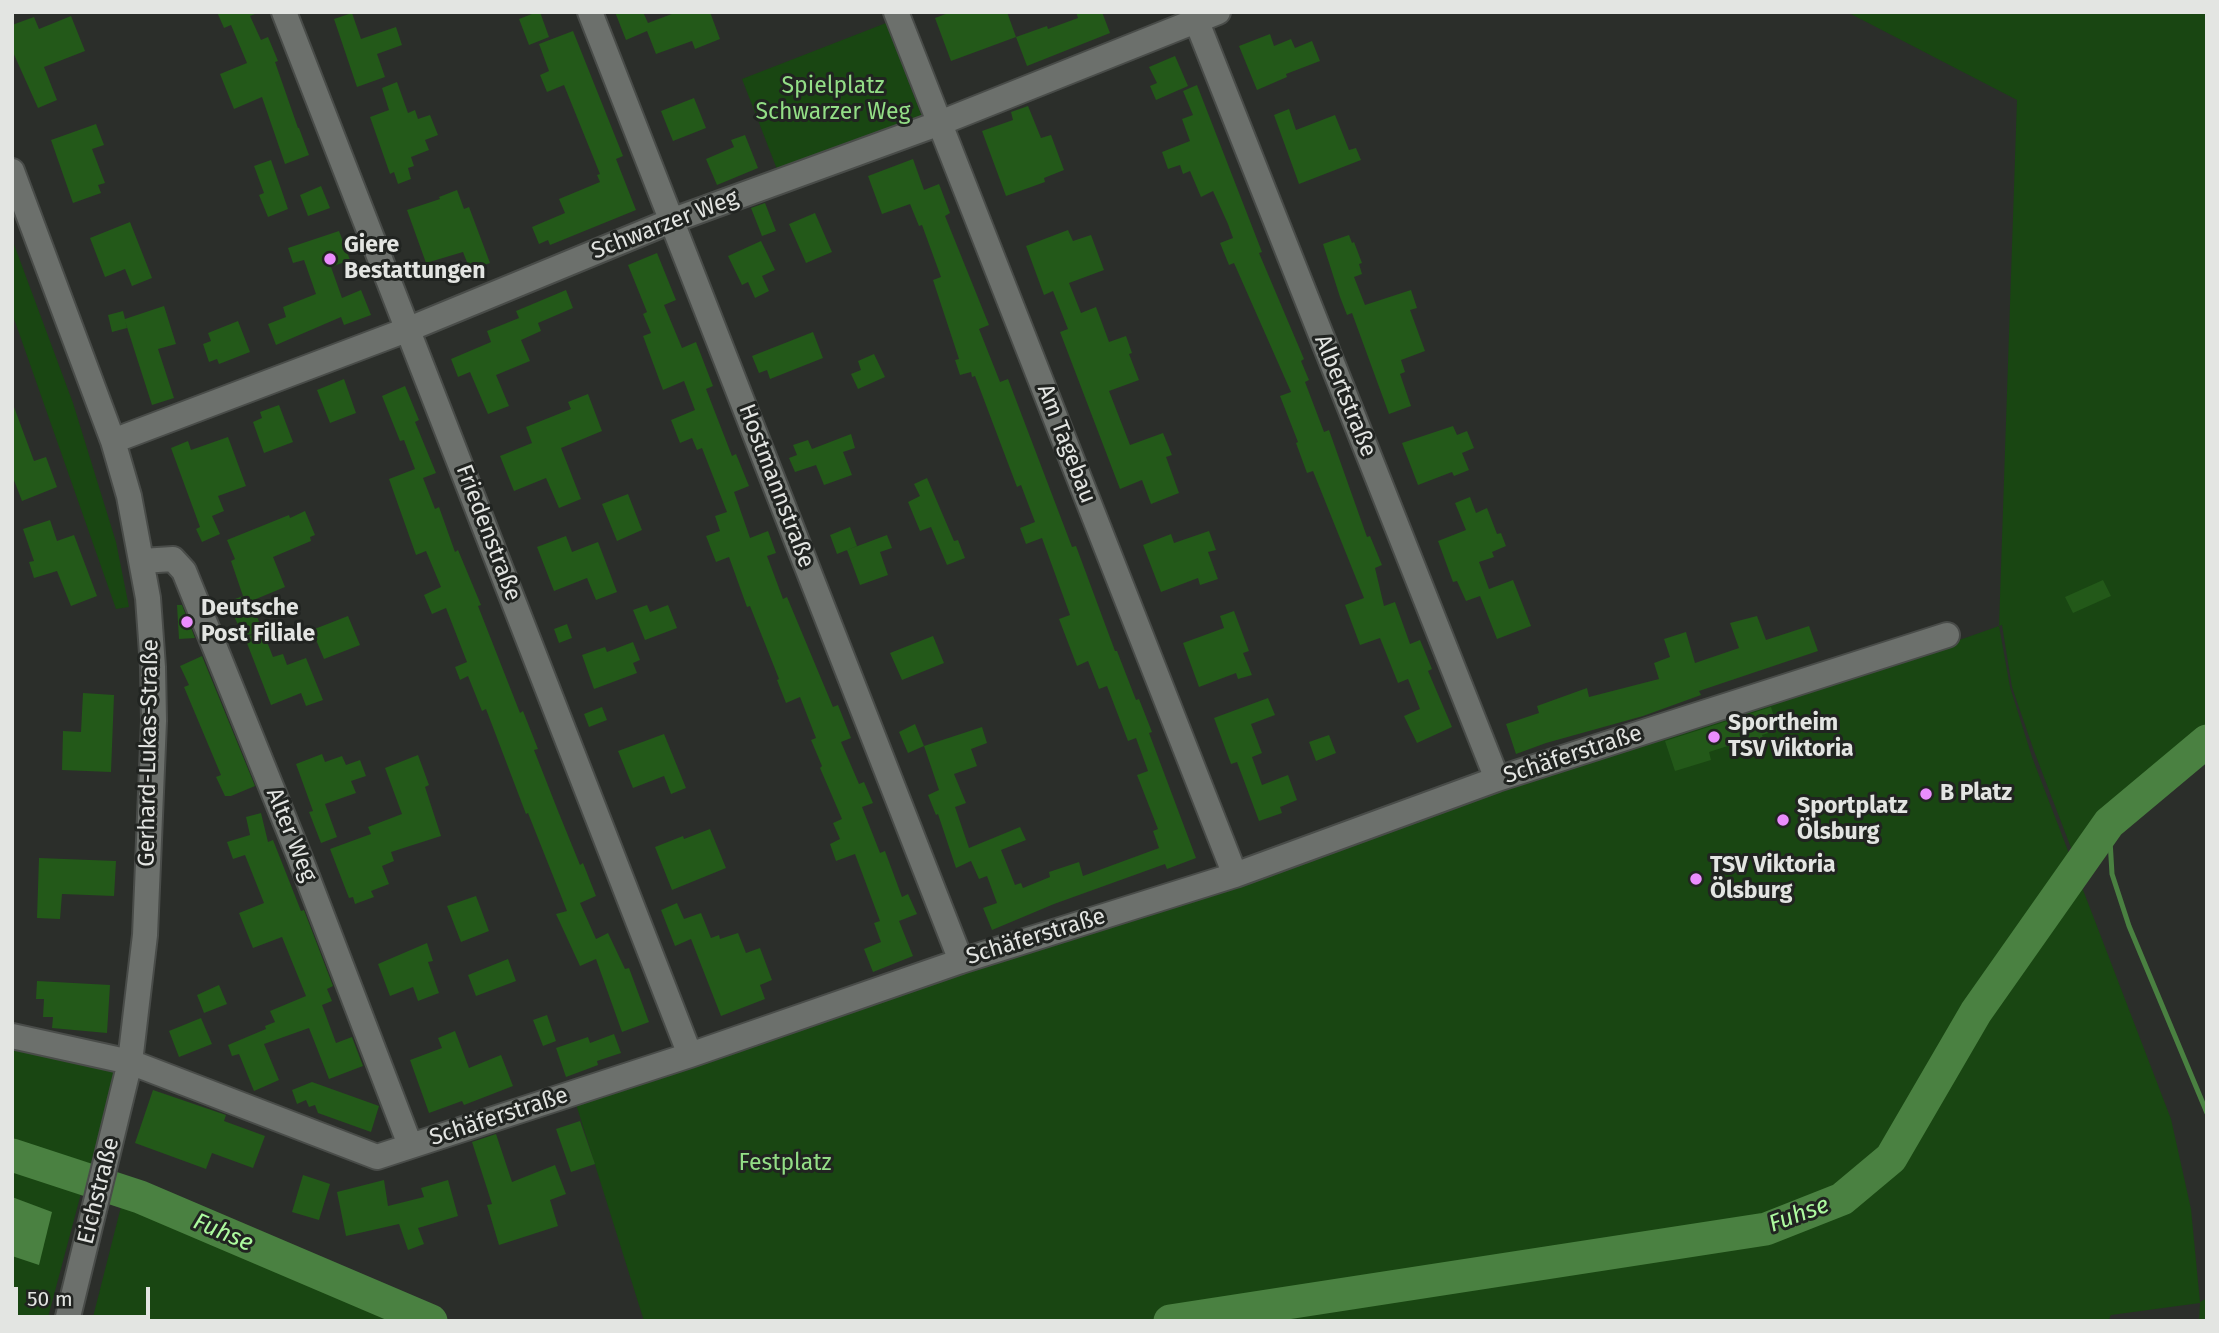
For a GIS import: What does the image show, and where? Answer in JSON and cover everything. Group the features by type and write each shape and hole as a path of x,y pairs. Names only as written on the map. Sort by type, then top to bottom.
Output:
{"street":[{"name":"Friedenstraße","path":"284,12 690,1055"},
{"name":"Hostmannstraße","path":"590,12 961,961"},
{"name":"Am Tagebau","path":"896,12 1235,875"},
{"name":"Schwarzer Weg","path":"113,441 409,329 671,220 940,123 1202,15"},
{"name":"Albertstraße","path":"1202,15 1497,779"},
{"name":"Gerhard-Lukas-Straße","path":"14,182 113,441 129,496 142,561 150,626 154,721 145,935 130,1062"},
{"name":"Alter Weg","path":"142,561 173,559 184,571 300,858 410,1145"},
{"name":"Schäferstraße","path":"12,1036 130,1062 377,1157 690,1055 961,961 1235,875 1497,779 1947,635"},
{"name":"Eichstraße","path":"67,1321 130,1062"}],"green space":[{"path":"1847,12 2207,12 2207,724 2104,814 2073,853 2012,687 2002,625 1999,626 2017,100"},
{"name":"Spielplatz Schwarzer Weg","path":"886,23 924,122 780,177 742,79"},
{"path":"12,239 73,403 116,542 129,607 116,609 12,313"},
{"name":"Festplatz","path":"1999,626 2010,687 2032,757 2171,1119 2191,1209 2200,1302 2207,1298 2207,1321 2199,1321 2200,1303 2111,1315 2108,1321 644,1321 575,1101 1499,784"},
{"path":"12,1046 117,1073 87,1177 12,1151"},
{"path":"12,1163 83,1186 47,1321 12,1321"},
{"path":"126,1187 218,1225 451,1321 92,1321"}],"shaded area":[{"path":"12,1197 52,1212 39,1265 12,1256"}],"building":[{"path":"217,12 260,12 250,16 261,40 268,37 309,155 285,164 262,97 234,109 220,74 247,63 231,25 224,28"},
{"path":"540,12 549,37 529,45 519,19"},
{"path":"615,12 643,12 648,23 677,12 710,12 720,39 695,49 692,41 656,54 647,31 626,40"},
{"path":"951,12 1007,12 1016,37 951,61 935,18"},
{"path":"1076,12 1102,12 1110,33 1027,66 1016,37 1078,18"},
{"path":"352,13 361,39 396,27 402,45 377,54 385,77 357,87 334,19"},
{"path":"71,16 85,51 44,67 57,100 38,108 12,50 12,25 34,17 39,29"},
{"path":"573,31 623,156 616,159 636,210 550,245 548,240 539,244 532,227 565,213 559,199 600,182 597,175 600,174 564,85 547,92 540,75 549,71 539,44"},
{"path":"1270,34 1274,46 1291,39 1295,48 1312,41 1320,61 1286,74 1287,77 1257,90 1239,46"},
{"path":"1175,56 1188,86 1156,100 1150,86 1157,83 1149,67"},
{"path":"397,82 408,113 415,110 418,119 430,115 438,135 425,140 429,150 411,157 414,166 408,168 411,179 398,184 394,172 390,174 370,117 389,110 382,88"},
{"path":"1197,85 1262,252 1259,253 1304,359 1301,361 1309,380 1305,382 1324,432 1329,430 1367,537 1370,536 1382,565 1375,568 1384,606 1395,602 1410,644 1420,640 1432,669 1428,671 1452,727 1417,743 1404,716 1420,709 1408,679 1398,683 1380,638 1360,645 1345,605 1364,598 1313,471 1307,473 1296,443 1298,442 1280,396 1291,392 1234,263 1229,265 1220,243 1233,238 1228,224 1213,191 1201,197 1190,171 1183,174 1180,165 1168,169 1162,152 1190,141 1182,119 1193,115 1183,91"},
{"path":"694,98 706,128 673,141 661,111"},
{"path":"1028,106 1041,138 1051,135 1064,170 1044,178 1045,182 1006,196 982,131 1013,120 1011,112"},
{"path":"1289,109 1296,130 1335,115 1349,150 1356,148 1361,160 1299,184 1274,115"},
{"path":"96,124 104,145 92,149 105,183 98,185 101,193 73,203 51,140"},
{"path":"745,135 758,168 717,185 706,159 734,147 731,140"},
{"path":"913,159 924,190 939,184 950,213 945,216 989,325 979,329 1000,382 1008,379 1072,547 1076,546 1115,651 1152,732 1149,733 1196,858 1167,869 1165,864 1054,904 992,930 983,908 997,903 987,876 979,879 971,861 956,868 938,814 936,815 928,795 939,790 924,746 982,727 987,743 971,749 977,766 954,774 966,803 955,807 969,848 1020,827 1026,840 1001,850 1015,885 1021,883 1023,888 1050,877 1049,872 1079,862 1083,876 1159,848 1153,831 1158,829 1137,775 1148,771 1136,738 1128,741 1107,686 1099,689 1088,661 1077,666 1059,619 1070,615 1042,538 1026,544 1020,528 1035,522 1021,485 1017,487 975,376 972,377 971,372 960,375 955,360 959,359 933,280 941,277 922,225 919,226 910,204 882,214 868,176"},
{"path":"271,160 288,209 268,217 259,195 264,193 254,166"},
{"path":"321,186 330,208 308,216 300,195"},
{"path":"457,190 464,209 469,207 490,263 470,270 463,252 426,263 407,210"},
{"path":"765,203 776,231 762,236 751,208"},
{"path":"815,213 832,252 806,263 789,224"},
{"path":"130,222 152,278 132,286 125,269 105,277 90,238"},
{"path":"1068,230 1073,241 1091,235 1104,270 1069,283 1081,313 1096,307 1109,342 1126,336 1132,353 1129,354 1139,380 1109,391 1130,445 1163,433 1172,455 1166,457 1179,493 1151,504 1142,480 1120,489 1060,332 1068,329 1053,291 1044,295 1026,246"},
{"path":"339,231 350,260 331,267 342,298 361,290 371,315 344,325 341,317 276,345 268,324 286,317 283,307 316,294 304,260 293,263 288,248"},
{"path":"1349,235 1362,263 1359,264 1362,274 1354,277 1365,305 1411,290 1417,308 1410,310 1425,351 1401,360 1405,372 1400,374 1411,406 1389,414 1352,313 1347,315 1340,297 1323,244"},
{"path":"761,241 775,270 762,276 769,291 755,298 748,282 742,285 728,256"},
{"path":"657,253 676,300 664,305 682,348 696,342 713,386 706,389 732,456 736,454 749,486 734,492 750,538 768,531 776,553 767,556 783,599 787,597 833,707 838,705 851,738 841,742 859,784 864,782 873,803 862,807 880,853 885,851 902,897 908,894 917,914 899,921 913,956 873,972 864,949 881,942 874,923 880,921 855,854 836,861 830,844 840,839 833,823 842,819 811,740 816,738 800,697 786,703 777,680 779,679 750,606 747,607 729,557 716,562 706,536 720,531 715,516 727,512 702,448 697,450 692,438 680,443 671,420 695,410 684,381 663,390 643,336 651,333 643,314 647,312 628,265"},
{"path":"566,290 573,308 538,323 541,331 521,340 530,361 496,375 509,406 488,414 470,372 458,377 451,359 491,342 487,331 519,318 516,311"},
{"path":"164,306 176,344 158,349 174,398 152,405 125,321 127,328 112,332 108,315 123,311 125,319"},
{"path":"238,321 250,352 219,364 217,359 209,362 203,344 211,341 208,333"},
{"path":"813,332 823,358 770,379 767,370 759,373 752,356"},
{"path":"874,354 885,377 858,389 851,374 861,370 858,361"},
{"path":"344,379 356,413 330,423 317,390"},
{"path":"405,386 419,420 415,422 436,473 423,478 435,509 439,507 455,552 458,550 481,605 478,606 520,713 523,711 538,749 534,750 558,811 596,896 580,903 596,939 608,933 625,969 629,968 649,1022 622,1032 596,959 580,966 556,914 567,911 486,709 482,711 468,676 460,680 455,667 467,662 446,608 432,614 424,595 441,587 426,551 416,555 389,479 415,469 404,440 400,441 382,396"},
{"path":"588,394 602,431 561,448 581,499 559,508 546,478 514,491 500,456 532,443 526,427 571,409 568,402"},
{"path":"279,405 293,442 264,453 253,422 262,418 260,412"},
{"path":"14,407 34,461 46,457 57,487 22,501 12,475"},
{"path":"1453,426 1457,435 1467,431 1474,448 1462,453 1469,470 1454,476 1452,472 1418,485 1402,443"},
{"path":"851,434 855,448 843,452 852,475 824,485 816,465 795,472 789,458 797,455 793,445 808,440 812,449"},
{"path":"228,437 246,486 218,496 224,511 212,516 220,534 202,542 196,529 200,527 171,448 188,441 191,450"},
{"path":"927,478 954,541 958,540 965,558 947,565 931,527 920,531 908,502 920,496 914,484"},
{"path":"628,494 642,530 617,541 602,504"},
{"path":"1470,497 1476,513 1487,508 1497,534 1501,533 1506,546 1492,552 1494,557 1479,562 1489,589 1513,580 1531,626 1497,639 1480,596 1466,601 1457,581 1453,582 1438,541 1466,530 1455,503"},
{"path":"305,511 315,535 310,537 311,541 273,557 285,587 256,599 259,607 254,609 273,657 283,654 287,665 306,658 323,700 306,706 301,693 271,705 245,638 254,634 243,635 227,602 243,596 231,561 235,559 227,540"},
{"path":"50,520 57,541 74,535 97,596 71,606 57,571 34,578 29,562 34,561 23,529"},
{"path":"850,527 857,546 837,554 830,535"},
{"path":"1209,531 1216,550 1208,552 1218,579 1200,585 1198,578 1161,592 1143,545 1171,534 1174,543"},
{"path":"887,535 892,548 880,552 888,575 860,585 847,550"},
{"path":"566,536 572,552 598,542 617,592 596,600 587,578 554,591 537,547"},
{"path":"2103,580 2111,596 2073,613 2065,597"},
{"path":"177,605 182,605 195,638 179,639"},
{"path":"647,605 650,612 668,605 677,628 645,640 633,610"},
{"path":"1234,611 1249,651 1243,653 1252,675 1238,679 1236,673 1199,687 1183,643 1224,628 1220,616"},
{"path":"348,616 360,645 324,659 312,630"},
{"path":"1757,616 1766,640 1809,626 1818,651 1699,691 1701,695 1643,716 1516,754 1506,724 1539,713 1537,706 1587,688 1589,697 1659,679 1654,663 1670,657 1664,639 1686,632 1695,663 1739,648 1730,623"},
{"path":"567,624 572,638 559,643 554,629"},
{"path":"933,636 944,663 902,680 890,653"},
{"path":"633,642 640,660 633,663 637,673 594,689 582,655 605,647 607,652"},
{"path":"202,656 255,786 231,796 225,796 216,777 221,775 184,687 189,685 180,666"},
{"path":"83,693 114,695 111,772 62,770 63,731 81,732"},
{"path":"1268,698 1275,715 1251,724 1262,753 1252,757 1262,785 1288,775 1297,800 1280,807 1282,813 1259,821 1237,762 1231,764 1214,718"},
{"path":"602,707 607,720 589,727 584,714"},
{"name":"Sportheim TSV Viktoria","path":"1771,707 1778,730 1762,735 1765,743 1739,751 1737,743 1709,752 1711,760 1675,771 1665,741"},
{"path":"915,724 924,746 908,753 899,732"},
{"path":"664,734 686,788 671,794 664,776 633,788 618,751"},
{"path":"1329,735 1336,753 1316,761 1309,742"},
{"path":"322,754 325,762 342,756 346,765 360,760 366,776 351,781 356,793 325,804 337,837 321,843 296,764"},
{"path":"418,755 429,785 425,787 441,836 391,852 394,861 382,866 389,884 371,891 374,897 355,904 353,897 349,898 330,849 371,834 368,827 402,814 385,768"},
{"path":"261,813 268,842 273,840 333,986 327,989 332,1001 322,1005 336,1043 352,1037 363,1066 329,1079 309,1028 264,1044 279,1080 254,1091 239,1054 232,1056 228,1045 266,1029 265,1026 275,1022 270,1011 306,996 282,937 253,948 239,913 264,903 245,855 233,859 227,842 250,835 246,817"},
{"path":"710,829 726,868 672,890 655,847"},
{"path":"39,858 116,861 114,896 62,894 60,919 37,918"},
{"path":"476,896 489,931 461,942 447,906"},
{"path":"677,903 684,919 701,913 711,938 719,935 720,939 738,933 746,953 760,948 772,980 760,985 765,999 721,1016 691,939 675,946 661,910"},
{"path":"427,943 433,961 428,962 439,993 418,1001 413,987 390,996 378,964"},
{"path":"508,959 516,981 476,996 468,975"},
{"path":"37,981 110,985 107,1033 52,1028 53,1017 43,1017 44,999 36,999"},
{"path":"219,985 227,1004 204,1013 197,995"},
{"path":"547,1015 556,1041 543,1046 533,1020"},
{"path":"201,1018 212,1044 179,1057 169,1031"},
{"path":"455,1031 469,1068 501,1055 513,1086 464,1105 462,1101 429,1113 410,1060 442,1048 438,1038"},
{"path":"614,1034 621,1053 597,1061 598,1065 566,1077 556,1048 588,1037 590,1043"},
{"path":"312,1082 379,1106 371,1132 318,1113 315,1105 309,1107 306,1100 297,1104 292,1090"},
{"path":"153,1090 226,1115 224,1121 265,1136 253,1168 212,1153 206,1169 135,1143"},
{"path":"580,1121 595,1164 571,1172 556,1129"},
{"path":"496,1134 512,1182 555,1165 566,1194 550,1200 558,1226 499,1245 487,1205 492,1204 472,1142"},
{"path":"303,1175 330,1184 319,1220 292,1212"},
{"path":"384,1180 388,1206 424,1197 421,1188 448,1180 458,1216 418,1228 424,1244 408,1250 399,1224 346,1236 337,1192"}],"waterway":[{"name":"Fuhse","path":"1170,1321 1766,1229 1842,1199 1891,1158 1976,1012 2109,823 2207,741"},
{"path":"2109,823 2112,874 2129,926 2207,1113"},
{"name":"Fuhse","path":"12,1155 140,1197 431,1321"}],"place":[{"name":"Giere Bestattungen","path":"330,259"},
{"name":"Deutsche Post Filiale","path":"187,622"},
{"name":"Sportheim TSV Viktoria","path":"1714,737"},
{"name":"B Platz","path":"1926,794"},
{"name":"Sportplatz Ölsburg","path":"1783,820"},
{"name":"TSV Viktoria Ölsburg","path":"1696,879"}]}
